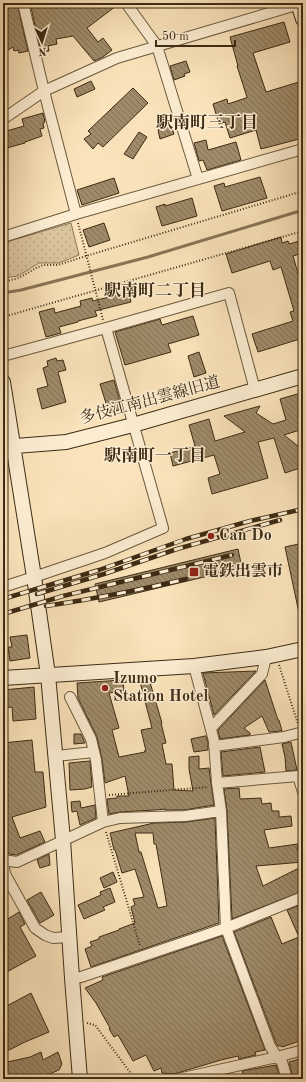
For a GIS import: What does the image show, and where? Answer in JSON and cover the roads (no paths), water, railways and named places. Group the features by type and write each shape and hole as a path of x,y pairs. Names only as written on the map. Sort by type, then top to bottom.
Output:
{"street":[{"path":"23,3 76,214"},
{"path":"126,3 157,46 198,179"},
{"path":"3,119 44,91 117,58 300,4 303,19"},
{"path":"3,237 76,214 303,149"},
{"path":"3,356 229,293 255,390"},
{"path":"3,587 105,553 163,528 106,328"},
{"name":"多伎江南出雲線旧道","path":"8,447 66,442 133,425 303,376"},
{"path":"3,382 8,447 34,577 48,675 63,840 80,1079"},
{"path":"3,678 194,666 271,656 303,649"},
{"path":"211,728 262,674 271,656"},
{"path":"194,666 214,741 217,784 221,812 226,928 270,1046 282,1062 287,1079"},
{"path":"70,698 91,739 96,760 103,822"},
{"path":"214,746 284,737 302,732"},
{"path":"56,756 94,752"},
{"path":"217,784 298,776 303,792"},
{"path":"69,937 53,938 45,935 35,928 5,874 3,860 17,862 103,822 120,818 185,816 221,812"},
{"path":"72,978 81,977 142,955 226,928 303,897"},
{"path":"178,1079 303,1050"}],"waterway":[{"path":"3,293 21,290 148,257 303,210"}],"railway":[{"path":"3,599 99,570 186,539 250,521 303,509"},
{"path":"37,594 104,574 177,549 280,520"},
{"path":"3,614 63,596 232,555"},
{"path":"46,606 116,594 186,579"}],"place":[{"name":"Can Do","path":"211,536"},
{"name":"電鉄出雲市","path":"194,572"},
{"name":"Izumo Station Hotel","path":"105,688"}],"district":[{"name":"駅南町三丁目","path":"207,123"},
{"name":"駅南町二丁目","path":"155,291"},
{"name":"駅南町一丁目","path":"155,456"}]}
